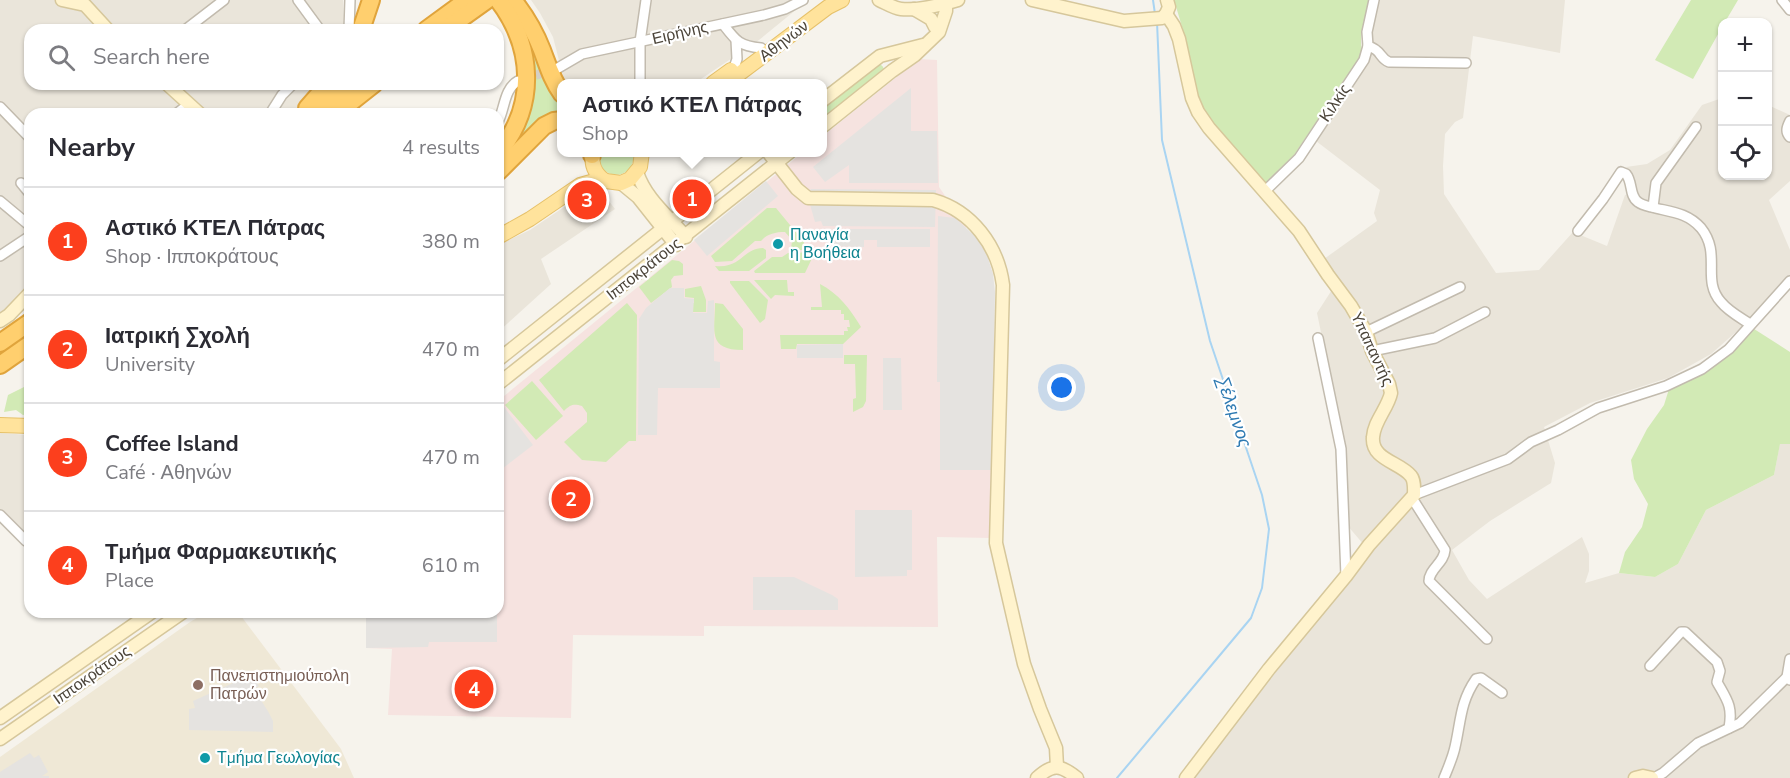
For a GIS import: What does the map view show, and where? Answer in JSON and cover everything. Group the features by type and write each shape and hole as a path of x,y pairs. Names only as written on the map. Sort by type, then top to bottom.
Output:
{"highway":[{"path":"363,24 371,0"},
{"path":"434,24 467,0"},
{"path":"453,24 487,0"},
{"path":"498,0 515,8 536,36 557,86"},
{"path":"504,146 518,119 527,80 515,8"},
{"path":"306,108 323,90"},
{"path":"320,108 344,90"},
{"path":"344,108 366,90"},
{"path":"504,166 544,126 557,121"},
{"path":"0,343 11,317"},
{"path":"0,365 24,348"}],"main road":[{"name":"Αθηνών","path":"720,79 824,0"},
{"name":"Αθηνών","path":"734,79 828,7 842,0"},
{"path":"592,157 597,174 604,180"},
{"path":"575,188 583,180 592,157"},
{"path":"504,234 586,182 604,180 621,183 630,179 637,172 640,157"},
{"path":"0,425 24,426"}],"street":[{"path":"62,0 84,3 103,24"},
{"path":"192,24 224,0"},
{"path":"298,0 316,24"},
{"path":"349,24 350,0"},
{"path":"640,79 640,42 646,0"},
{"name":"Ειρήνης","path":"558,68 582,54 785,9 803,0"},
{"path":"827,123 891,71 915,55 930,37 944,2 894,7 879,0"},
{"path":"902,0 917,4 931,19 930,37"},
{"path":"1032,0 1124,21 1139,21 1164,16 1169,7 1167,0"},
{"name":"Κιλκίς","path":"1265,191 1299,158 1364,60 1374,0"},
{"path":"1782,0 1790,10"},
{"name":"Υπαπαντής","path":"1164,16 1174,26 1179,39 1192,98 1198,112 1209,128 1305,240 1351,306 1366,332 1391,393 1374,432 1373,443 1380,455 1411,476 1413,496"},
{"path":"723,24 736,40 746,46 761,48"},
{"path":"827,96 879,56 930,37"},
{"path":"734,68 737,59 736,40"},
{"path":"1368,46 1377,49 1385,61 1389,62 1466,63"},
{"path":"504,109 509,90 512,84 518,81"},
{"path":"174,90 193,108"},
{"path":"274,108 287,90"},
{"path":"184,108 189,104"},
{"path":"0,107 24,132"},
{"path":"1790,121 1787,127 1790,137"},
{"path":"1653,207 1656,183 1696,127"},
{"name":"Ιπποκράτους","path":"504,355 754,157"},
{"path":"772,157 797,189 808,198 940,202 974,224 996,255 1003,285 996,543 1024,664 1056,748 1057,767"},
{"name":"Ιπποκράτους","path":"504,379 785,157"},
{"path":"637,172 668,226 676,245"},
{"path":"1578,231 1621,172 1626,174 1629,178 1632,196 1637,202 1681,213 1693,220 1701,229 1712,250 1711,271 1715,294 1721,302 1750,324"},
{"path":"21,183 24,187"},
{"path":"621,183 668,226 686,237"},
{"path":"0,201 24,221"},
{"path":"0,256 24,240"},
{"path":"1186,778 1269,669 1369,545 1413,496 1508,459 1531,442 1598,408 1682,379 1717,358 1736,342 1790,281"},
{"path":"1366,332 1460,287"},
{"path":"11,317 24,301"},
{"path":"1372,351 1436,338 1485,312"},
{"path":"1318,338 1341,449 1346,576"},
{"path":"1413,496 1445,550 1445,557 1429,576 1429,581 1487,639"},
{"path":"0,515 24,539"},
{"name":"Ιπποκράτους","path":"0,718 143,618"},
{"name":"Ιπποκράτους","path":"0,739 174,618"},
{"path":"1650,666 1681,632 1685,632 1717,662 1720,671 1717,682 1727,698 1730,709 1729,728"},
{"path":"1635,778 1643,776 1653,778 1663,773 1698,743 1743,720 1788,678 1790,659"},
{"path":"1444,778 1453,756 1461,710 1469,688 1476,679 1481,678 1502,693"},
{"path":"1037,778 1046,770 1057,767 1067,770 1077,778"}],"shaded area":[{"path":"0,0 343,0 344,24 24,24 24,90 316,90 297,108 24,108 24,294 0,316"},
{"path":"531,0 808,0 759,40 701,79 564,79 553,37"},
{"path":"1380,0 1565,0 1560,53 1473,36 1463,118 1455,122 1445,134 1444,194 1496,273 1539,270 1573,232 1607,246 1625,195 1635,193 1635,179 1626,167 1647,164 1670,150 1702,105 1718,99 1718,180 1772,180 1772,107 1790,115 1790,181 1769,200 1790,250 1790,277 1770,302 1711,354 1668,378 1590,403 1544,427 1555,463 1551,483 1490,521 1452,550 1469,580 1487,599 1582,537 1589,554 1589,571 1585,583 1619,573 1655,577 1678,564 1706,510 1774,475 1780,443 1790,444 1790,778 1193,778 1370,552 1347,525 1344,444 1317,313 1337,282 1324,259 1377,221 1374,213 1380,190 1316,141 1373,50 1371,31"},
{"path":"919,59 937,60 939,187 966,226 966,382 993,383 991,538 937,537 938,627 704,626 704,636 573,635 571,718 388,715 392,649 366,648 366,618 504,618 504,396 797,157 827,157 827,133"},
{"path":"911,88 911,131 937,131 938,183 849,183 849,165 825,182 813,167"},
{"path":"766,181 778,196 707,256 694,240"},
{"path":"599,188 615,209 541,259 551,284 504,327 504,242 530,230 576,199"},
{"path":"811,189 936,190 935,227 823,226 821,221 815,222 807,194"},
{"path":"938,216 955,218 978,239 987,255 993,274 995,292 992,470 940,470 940,382 937,382"},
{"path":"833,229 930,229 930,247 877,247 877,240 864,240 864,247 833,246 825,236"},
{"path":"670,288 684,288 684,298 694,299 693,313 707,313 708,301 714,300 714,361 720,362 720,388 658,388 657,435 638,435 639,319 646,308"},
{"path":"843,344 843,358 797,358 797,345"},
{"path":"883,358 901,358 902,410 883,410"},
{"path":"504,407 533,445 504,467"},
{"path":"0,433 24,435 24,532 0,510"},
{"path":"855,510 912,510 912,570 907,570 907,576 855,577"},
{"path":"753,577 794,577 838,599 838,610 753,610"},
{"name":"Πανεπιστημιούπολη Πατρών","path":"197,618 243,618 341,749 354,778 0,778 0,757"},
{"path":"366,618 497,618 497,642 429,642 428,647 366,648"},
{"path":"251,675 259,686 252,690 251,694 256,692 269,713 273,721 273,732 189,730 189,709 195,708 193,701"},
{"path":"30,753 34,758 39,755 48,772 42,776 49,776 49,778 0,778 0,772"}],"green space":[{"path":"1174,0 1370,0 1362,31 1361,56 1294,155 1264,184 1204,112 1197,94"},
{"path":"1691,0 1738,0 1727,18 1718,18 1718,34 1693,79 1655,60"},
{"path":"528,36 557,97 557,112 540,119 511,146 520,134 528,115 532,93"},
{"path":"876,64 882,66 885,72 827,119 827,104"},
{"path":"599,157 633,157 629,169 617,175 604,170"},
{"path":"767,208 776,208 804,242 802,250 791,250 792,240 785,232 778,232 761,241 755,241 732,261 715,262 711,256"},
{"path":"763,248 766,250 766,258 749,271 719,271 715,266 731,264 751,251"},
{"path":"815,252 805,273 755,273 754,271 772,257 782,257 788,253"},
{"path":"672,260 683,264 683,275 674,276 671,280 672,287 651,303 639,287"},
{"path":"754,280 787,280 788,292 794,292 794,296 775,295 771,299"},
{"path":"730,281 749,281 768,300 765,319 760,323"},
{"path":"820,284 843,302 861,327 843,344 797,344 796,349 781,349 780,335 844,335 844,331 848,331 849,320 844,320 841,310 811,310 811,307 822,307"},
{"path":"701,286 706,300 706,312 693,312 693,306 659,303 694,303 694,298 685,297 685,289"},
{"path":"627,303 637,315 636,441 629,441 606,462 582,460 564,442 587,422 587,413 582,406 577,405 564,411 539,380"},
{"path":"715,303 723,304 743,329 743,350 723,347 718,343 714,330"},
{"path":"1751,327 1790,352 1790,444 1780,444 1774,475 1706,510 1678,564 1655,577 1619,573 1625,552 1642,527 1648,504 1634,479 1631,460 1647,429 1664,405 1669,389"},
{"path":"844,355 867,355 866,401 863,407 853,412 853,399 856,398 855,364 844,364"},
{"path":"532,381 563,416 536,440 505,405"},
{"path":"24,387 24,415 16,410 4,412 8,395"}],"waterway":[{"name":"Σέλεμνος","path":"1153,0 1155,14"},
{"name":"Σέλεμνος","path":"1117,778 1251,618 1262,588 1269,529 1262,495 1210,341 1162,140 1157,22"}],"tunnel":[{"path":"523,79 553,70"}],"place":[{"name":"Αστικό ΚΤΕΛ Πάτρας","path":"692,199"},
{"name":"Coffee Island","path":"587,200"},
{"name":"Παναγία η Βοήθεια","path":"778,244"},
{"name":"Ιατρική Σχολή","path":"571,499"},
{"name":"Πανεπιστημιούπολη Πατρών","path":"198,685"},
{"name":"Τμήμα Φαρμακευτικής","path":"474,689"},
{"name":"Τμήμα Γεωλογίας","path":"205,758"}]}
